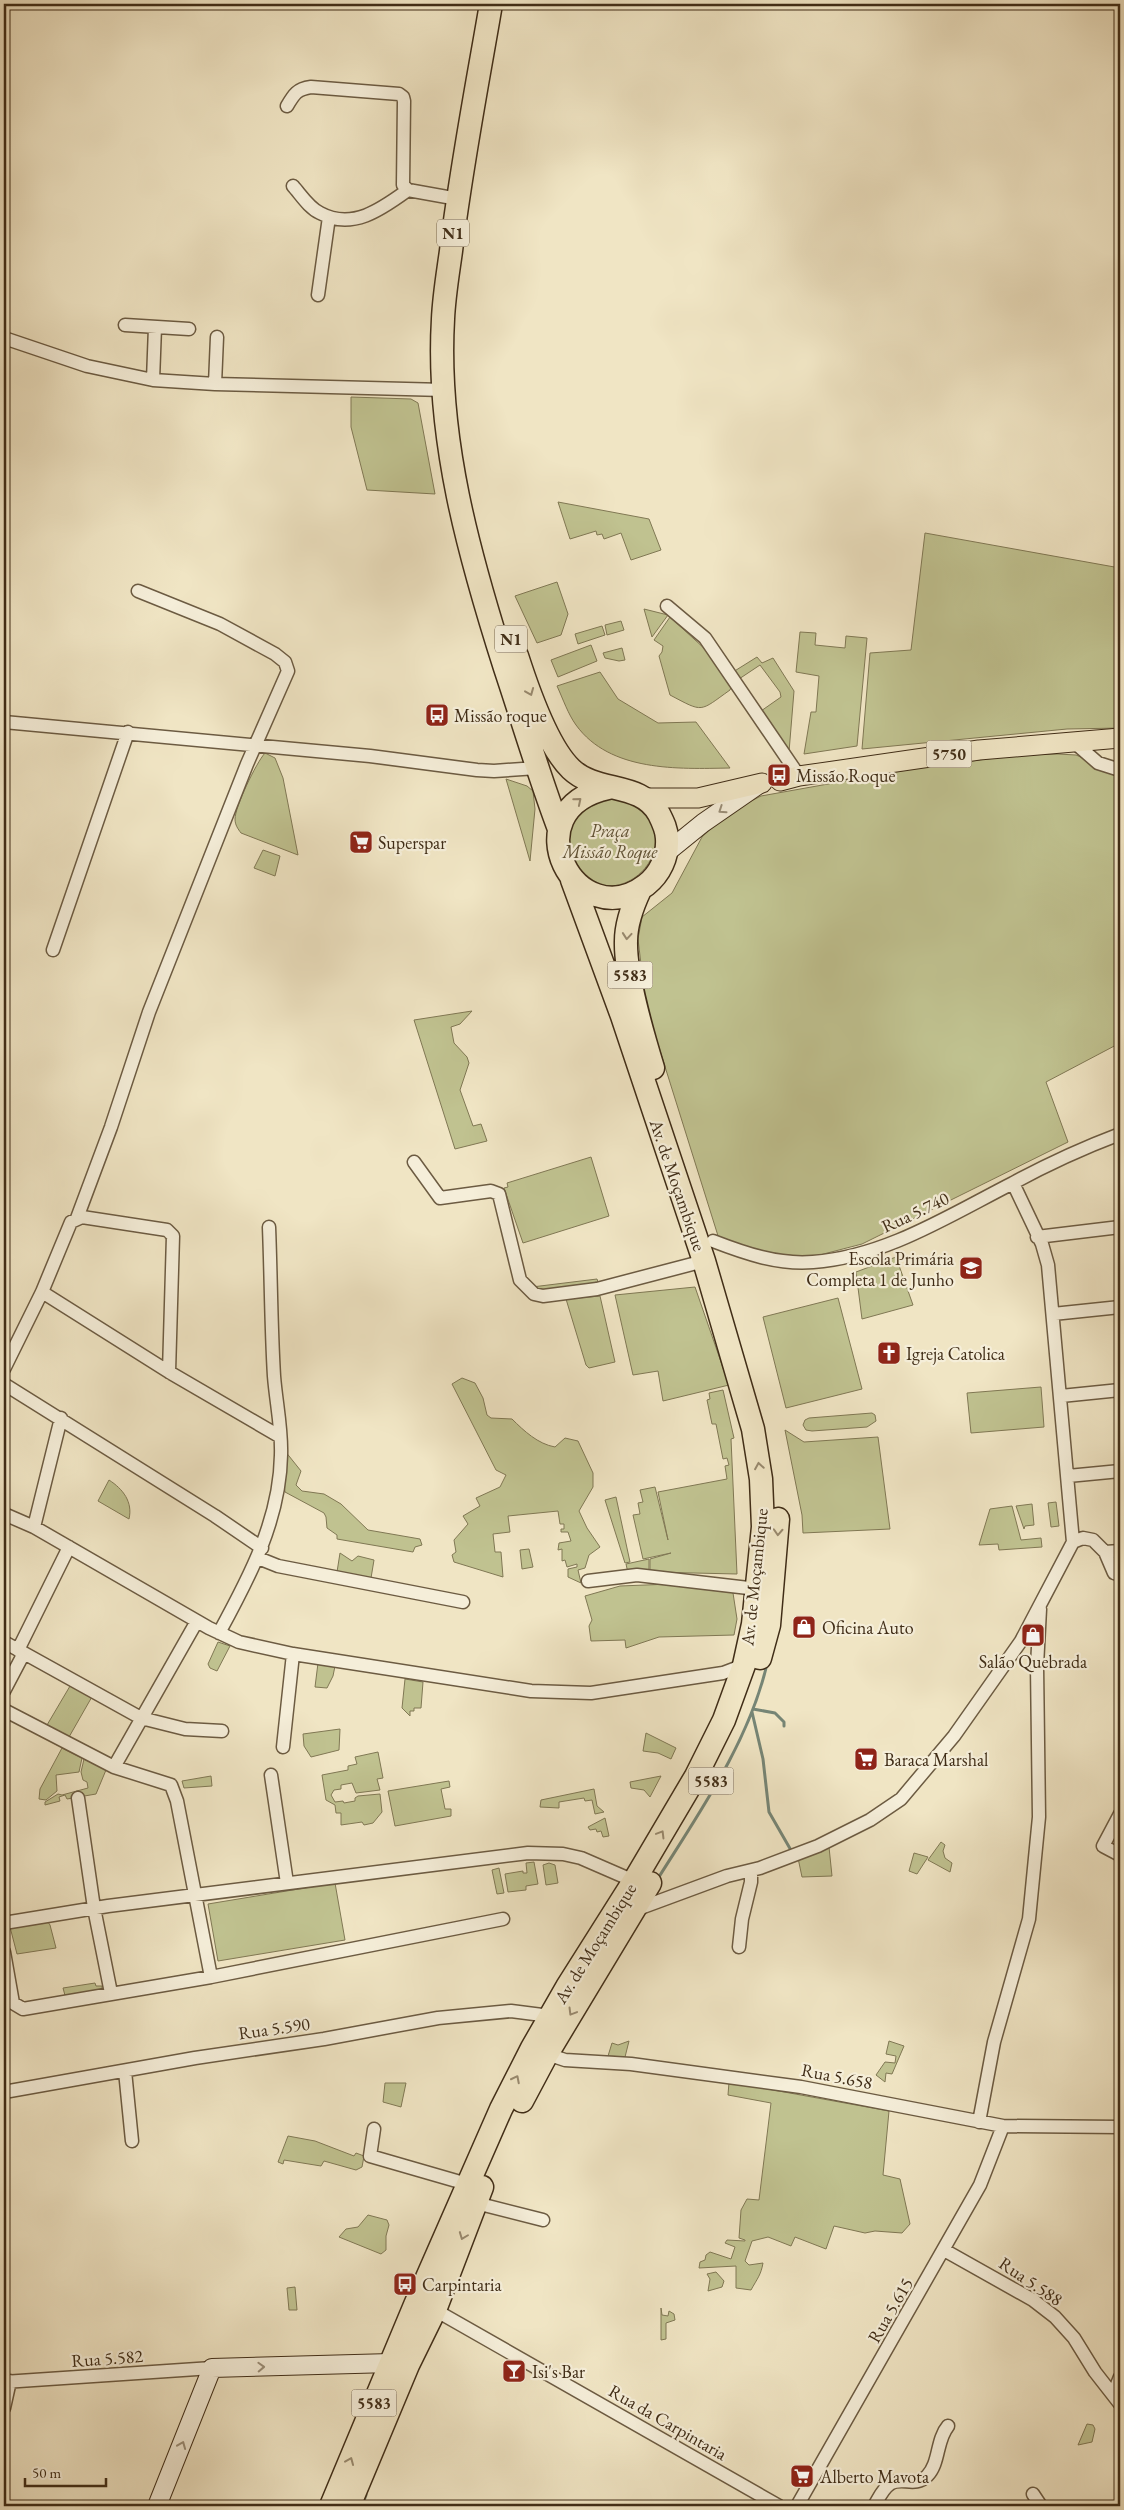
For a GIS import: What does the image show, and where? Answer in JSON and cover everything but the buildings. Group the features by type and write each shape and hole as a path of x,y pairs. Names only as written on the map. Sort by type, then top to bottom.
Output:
{"highway":[{"name":"N1","path":"491,4 458,199 443,319 444,390 452,464 462,523 478,582 537,768 559,829"},
{"name":"N1","path":"452,464 520,663 552,741 571,769 608,788"},
{"name":"N1","path":"640,890 622,896 604,897 586,891 572,880 562,865 557,847 559,829 566,812 577,800 592,791 608,788 629,790 647,798"},
{"path":"640,890 657,874 666,853 667,838 664,823 647,798"},
{"name":"Av. de Moçambique","path":"349,2506 400,2364 471,2194 547,2054 710,1783 738,1723 769,1625 778,1525 776,1477 769,1432 758,1386 572,880"},
{"name":"Av. de Moçambique","path":"331,2506 400,2364 435,2310 471,2194 501,2109 550,2016 634,1881 696,1776 724,1720 744,1665 753,1624 763,1527 761,1479 753,1429 708,1251 654,1071 630,976 626,942 629,914 640,890"}],"main road":[{"name":"5750","path":"647,798 698,798 799,776 979,750 1120,738"}],"street":[{"path":"287,106 294,94 301,88 311,87 399,94 403,97 401,178 403,185 408,190 458,199"},
{"path":"293,186 319,213 329,217 350,219 377,213 408,190"},
{"path":"318,295 329,217"},
{"path":"124,325 189,329"},
{"path":"153,380 155,327"},
{"path":"215,384 217,337"},
{"path":"4,338 88,366 153,380 215,384 444,390"},
{"path":"77,1218 111,1127 149,1012 255,745 288,671 285,662 275,654 220,624 138,591"},
{"path":"667,606 705,638 799,776"},
{"path":"4,722 128,732 494,771 537,768"},
{"path":"54,950 128,732"},
{"path":"1075,743 1098,762 1120,770"},
{"path":"666,853 703,823 771,782"},
{"name":"Rua 5.740","path":"708,1251 812,1262 862,1254 897,1241 948,1217 1078,1150 1120,1134"},
{"path":"414,1162 440,1198 491,1191 499,1194 520,1280 534,1294 544,1296 597,1289 708,1251"},
{"path":"633,1911 727,1876 751,1871 818,1846 870,1820 901,1799 970,1714 1021,1641 1040,1606 1073,1542 1048,1265 1042,1244 1037,1237 1013,1183"},
{"path":"4,1369 42,1292 71,1222 82,1217 166,1230 172,1236 169,1372"},
{"path":"219,1633 260,1553 275,1499 281,1455 274,1376 269,1227"},
{"path":"1037,1237 1120,1227"},
{"path":"42,1292 169,1372 279,1436"},
{"path":"1053,1314 1120,1307"},
{"path":"4,1384 215,1516 278,1566 463,1602"},
{"path":"1061,1396 1120,1390"},
{"path":"34,1528 61,1418"},
{"path":"1068,1476 1120,1471"},
{"path":"4,1514 69,1547 219,1633 239,1642 293,1654 531,1691 564,1692 591,1692 638,1686 723,1673 744,1665"},
{"path":"1073,1542 1083,1538 1094,1540 1104,1552 1118,1577"},
{"path":"4,1691 69,1547"},
{"path":"1104,1552 1120,1551"},
{"path":"588,1581 637,1575 757,1589"},
{"path":"979,2122 994,2042 1029,1919 1039,1817 1037,1666 1040,1606"},
{"path":"114,1767 197,1621"},
{"path":"4,1642 80,1682 141,1718 185,1729 222,1731"},
{"path":"283,1746 293,1654"},
{"path":"4,1710 114,1767 171,1785 177,1801 211,1976"},
{"path":"271,1775 287,1883"},
{"path":"78,1798 94,1908 111,1993"},
{"path":"1120,1814 1103,1846 1120,1855"},
{"path":"4,1923 94,1908 528,1853 563,1854 581,1858 634,1881"},
{"path":"739,1946 742,1919 751,1882 751,1871"},
{"path":"4,1952 13,2003 18,2008 23,2009 211,1976 503,1919"},
{"name":"Rua 5.590","path":"4,2092 468,2013 511,2012 550,2016"},
{"name":"Rua 5.658","path":"547,2054 565,2060 631,2064 802,2087 1003,2126 1120,2127"},
{"path":"125,2071 132,2141"},
{"name":"Rua 5.615","path":"797,2506 982,2181 1003,2126"},
{"path":"374,2129 370,2156 543,2220"},
{"name":"Rua 5.588","path":"944,2250 1033,2300 1056,2317 1074,2338 1094,2372 1117,2399"},
{"name":"Rua da Carpintaria","path":"435,2310 780,2506"},
{"path":"157,2506 212,2368 400,2364"},
{"name":"Rua 5.582","path":"7,2381 212,2368"},
{"path":"1117,2399 1120,2376"},
{"path":"4,2408 7,2381"},
{"path":"874,2506 888,2485 896,2481 909,2483 919,2481 927,2476 934,2465 943,2432 948,2426"},
{"path":"1034,2494 1041,2506"}],"green space":[{"path":"351,397 411,399 418,403 435,494 367,490 351,427"},
{"path":"558,502 649,519 661,550 631,560 621,533 604,539 602,534 597,535 596,531 570,539"},
{"path":"925,533 1120,568 1120,728 1067,729 862,749 870,653 911,650"},
{"path":"557,582 568,614 561,635 537,643 515,596"},
{"path":"644,609 668,615 652,637"},
{"path":"670,617 706,650 731,687 730,690 712,703 701,708 689,705 670,695 659,656 663,646 654,640"},
{"path":"621,621 624,630 607,635 605,625"},
{"path":"602,626 605,635 578,644 575,634"},
{"path":"800,632 816,633 815,645 845,648 846,636 867,638 857,746 804,754 811,712 816,712 819,676 796,672"},
{"path":"591,645 597,661 558,677 551,660"},
{"path":"622,648 625,660 619,661 605,658 603,653"},
{"path":"757,657 762,663 773,658 794,691 789,752 761,711 781,697 780,692 760,665 739,679 733,672"},
{"path":"600,672 618,699 658,723 696,722 730,768 667,767 626,760 607,752 590,740 573,721 557,686"},
{"path":"265,753 275,758 283,778 298,855 241,833 236,825 236,813 242,795"},
{"path":"1017,755 1076,755 1120,773 1120,1043 1046,1082 1068,1142 862,1244 812,1257 762,1253 719,1239 646,1006 638,939 642,917 672,893 702,837 729,812 761,796 912,769"},
{"path":"506,779 527,786 533,791 535,809 530,861"},
{"name":"Praça Missão Roque","path":"620,795 639,806 648,814 654,826 655,850 643,871 633,879 622,884 602,885 595,883 576,870 568,854 567,834 575,810"},
{"path":"263,850 280,856 275,876 254,868"},
{"path":"472,1011 460,1024 451,1027 454,1043 467,1057 469,1063 460,1090 473,1126 481,1124 487,1141 455,1149 414,1020"},
{"path":"591,1157 609,1216 523,1243 504,1188 508,1187 507,1183"},
{"path":"896,1257 913,1305 862,1319 856,1272"},
{"path":"597,1279 599,1285 548,1292 532,1287"},
{"path":"695,1287 729,1385 663,1401 658,1371 633,1375 615,1295"},
{"path":"600,1296 615,1362 589,1368 586,1365 566,1299"},
{"path":"838,1298 862,1389 786,1408 763,1317"},
{"path":"462,1378 475,1383 483,1398 487,1415 491,1418 512,1419 532,1436 543,1443 555,1447 565,1438 578,1441 593,1473 593,1487 579,1511 587,1528 600,1547 589,1555 585,1568 578,1570 581,1583 568,1577 568,1569 577,1567 577,1564 567,1567 565,1560 562,1561 562,1549 558,1550 559,1543 571,1541 568,1532 561,1532 561,1529 564,1529 564,1524 560,1524 558,1511 508,1516 510,1532 493,1534 495,1552 501,1552 503,1577 454,1562 452,1555 456,1552 454,1540 468,1524 463,1516 480,1506 476,1498 500,1487 506,1475 496,1470 452,1384"},
{"path":"1041,1387 1044,1427 971,1433 967,1393"},
{"path":"723,1390 734,1438 731,1439 737,1574 650,1572 650,1559 671,1553 643,1559 633,1515 640,1514 638,1503 643,1502 640,1490 655,1487 668,1540 658,1492 727,1479 725,1466 729,1465 727,1458 723,1459 716,1424 712,1424 707,1400 710,1399 709,1393"},
{"path":"872,1413 875,1415 876,1421 867,1427 812,1431 806,1430 803,1425 805,1420 809,1418"},
{"path":"785,1430 804,1442 878,1437 890,1529 803,1533 802,1515"},
{"path":"285,1451 301,1471 296,1485 302,1491 324,1494 341,1504 368,1530 420,1539 422,1545 415,1547 413,1552 337,1539 337,1535 327,1528 324,1513 285,1492 283,1480"},
{"path":"109,1480 126,1496 130,1507 129,1519 98,1501"},
{"path":"616,1497 630,1562 625,1563 605,1500"},
{"path":"1056,1502 1059,1526 1051,1527 1048,1503"},
{"path":"1032,1504 1034,1525 1025,1526 1024,1529 1016,1506"},
{"path":"1012,1506 1021,1540 1041,1538 1042,1547 999,1550 998,1544 979,1545 990,1509"},
{"path":"529,1549 533,1567 522,1569 520,1550"},
{"path":"340,1553 352,1561 358,1556 374,1560 371,1578 337,1572"},
{"path":"649,1559 649,1573 628,1573 626,1564"},
{"path":"671,1584 716,1586 733,1593 737,1619 734,1635 659,1637 626,1648 625,1640 591,1641 589,1626 592,1620 585,1596 620,1586"},
{"path":"218,1642 230,1646 217,1671 210,1668 208,1664"},
{"path":"318,1663 335,1666 333,1676 327,1688 315,1687"},
{"path":"405,1679 423,1682 421,1708 414,1708 414,1711 410,1711 410,1716 402,1708"},
{"path":"73,1681 93,1695 69,1737 47,1725"},
{"path":"340,1729 339,1750 311,1757 304,1746 303,1734"},
{"path":"646,1733 676,1748 671,1759 658,1753 643,1751"},
{"path":"62,1748 82,1758 79,1772 56,1775 57,1791 46,1800 39,1799 40,1789"},
{"path":"378,1752 383,1778 377,1779 380,1790 356,1793 352,1783 341,1785 341,1789 334,1790 331,1795 335,1802 343,1801 344,1803 355,1801 355,1798 358,1796 380,1794 382,1812 373,1823 364,1825 362,1822 341,1825 341,1813 336,1813 335,1805 326,1800 322,1775 348,1770 348,1766 357,1764 355,1757"},
{"path":"84,1759 106,1770 96,1794 67,1799 65,1795 59,1797 60,1801 45,1805 45,1802 58,1794 62,1795 88,1788 81,1772"},
{"path":"211,1776 212,1786 184,1788 182,1781"},
{"path":"661,1776 650,1797 644,1790 631,1788 630,1782"},
{"path":"449,1781 450,1787 441,1789 445,1809 451,1809 451,1816 395,1826 388,1791"},
{"path":"594,1789 597,1806 604,1812 595,1814 592,1800 585,1801 584,1798 559,1802 559,1808 540,1807 541,1800"},
{"path":"605,1818 609,1836 603,1837 601,1831 597,1832 596,1829 590,1830 588,1827"},
{"path":"941,1842 945,1845 943,1851 945,1858 952,1863 950,1872 928,1860"},
{"path":"829,1847 832,1876 802,1877 798,1858"},
{"path":"914,1853 928,1857 917,1874 909,1871"},
{"path":"534,1862 538,1884 526,1886 526,1890 508,1892 505,1874 523,1871 523,1873 527,1873 526,1863"},
{"path":"549,1863 555,1865 558,1883 546,1885 543,1865"},
{"path":"499,1868 504,1893 497,1894 492,1870"},
{"path":"335,1883 345,1940 218,1961 208,1904"},
{"path":"46,1919 50,1925 56,1948 17,1954 10,1927"},
{"path":"95,1983 96,1986 102,1986 102,1991 66,1999 63,1988"},
{"path":"629,2041 625,2057 608,2056 612,2043 618,2045"},
{"path":"889,2041 904,2046 892,2074 886,2073 885,2082 876,2075 885,2062 895,2063 896,2056 886,2054"},
{"path":"729,2082 889,2111 883,2175 900,2179 910,2224 902,2233 875,2231 865,2233 834,2226 826,2249 795,2237 791,2246 768,2237 752,2241 745,2261 749,2265 763,2263 760,2274 751,2290 736,2288 736,2266 699,2268 700,2262 705,2260 706,2255 710,2252 731,2259 735,2247 725,2243 727,2240 745,2241 739,2238 741,2210 747,2199 759,2200 771,2103 728,2095"},
{"path":"385,2083 406,2083 401,2107 383,2102"},
{"path":"288,2136 315,2141 354,2156 356,2153 364,2156 362,2167 356,2170 324,2161 321,2166 284,2160 283,2164 278,2162"},
{"path":"368,2215 387,2220 389,2225 386,2236 386,2250 381,2254 339,2237 346,2229 358,2227"},
{"path":"716,2272 724,2281 722,2287 708,2291 710,2279 707,2274"},
{"path":"295,2287 297,2310 289,2310 287,2288"},
{"path":"661,2308 662,2315 668,2316 669,2311 674,2314 675,2320 666,2323 666,2339 661,2340"},
{"path":"1087,2424 1093,2425 1095,2429 1092,2442 1078,2445"}],"waterway":[{"path":"657,1880 706,1803 735,1749 759,1693 767,1664"},
{"path":"753,1709 775,1713 784,1722 784,1726"},
{"path":"752,1712 763,1759 769,1812 792,1852"},
{"path":"362,2506 366,2495"}],"place":[{"name":"Missão roque","path":"437,715"},
{"name":"Missão Roque","path":"779,775"},
{"name":"Superspar","path":"361,842"},
{"name":"Escola Primária Completa 1 de Junho","path":"971,1268"},
{"name":"Igreja Catolica","path":"889,1353"},
{"name":"Oficina Auto","path":"804,1627"},
{"name":"Salão Quebrada","path":"1033,1635"},
{"name":"Baraca Marshal","path":"866,1759"},
{"name":"Carpintaria","path":"405,2284"},
{"name":"Isi's Bar","path":"514,2371"},
{"name":"Alberto Mavota","path":"802,2476"}]}
